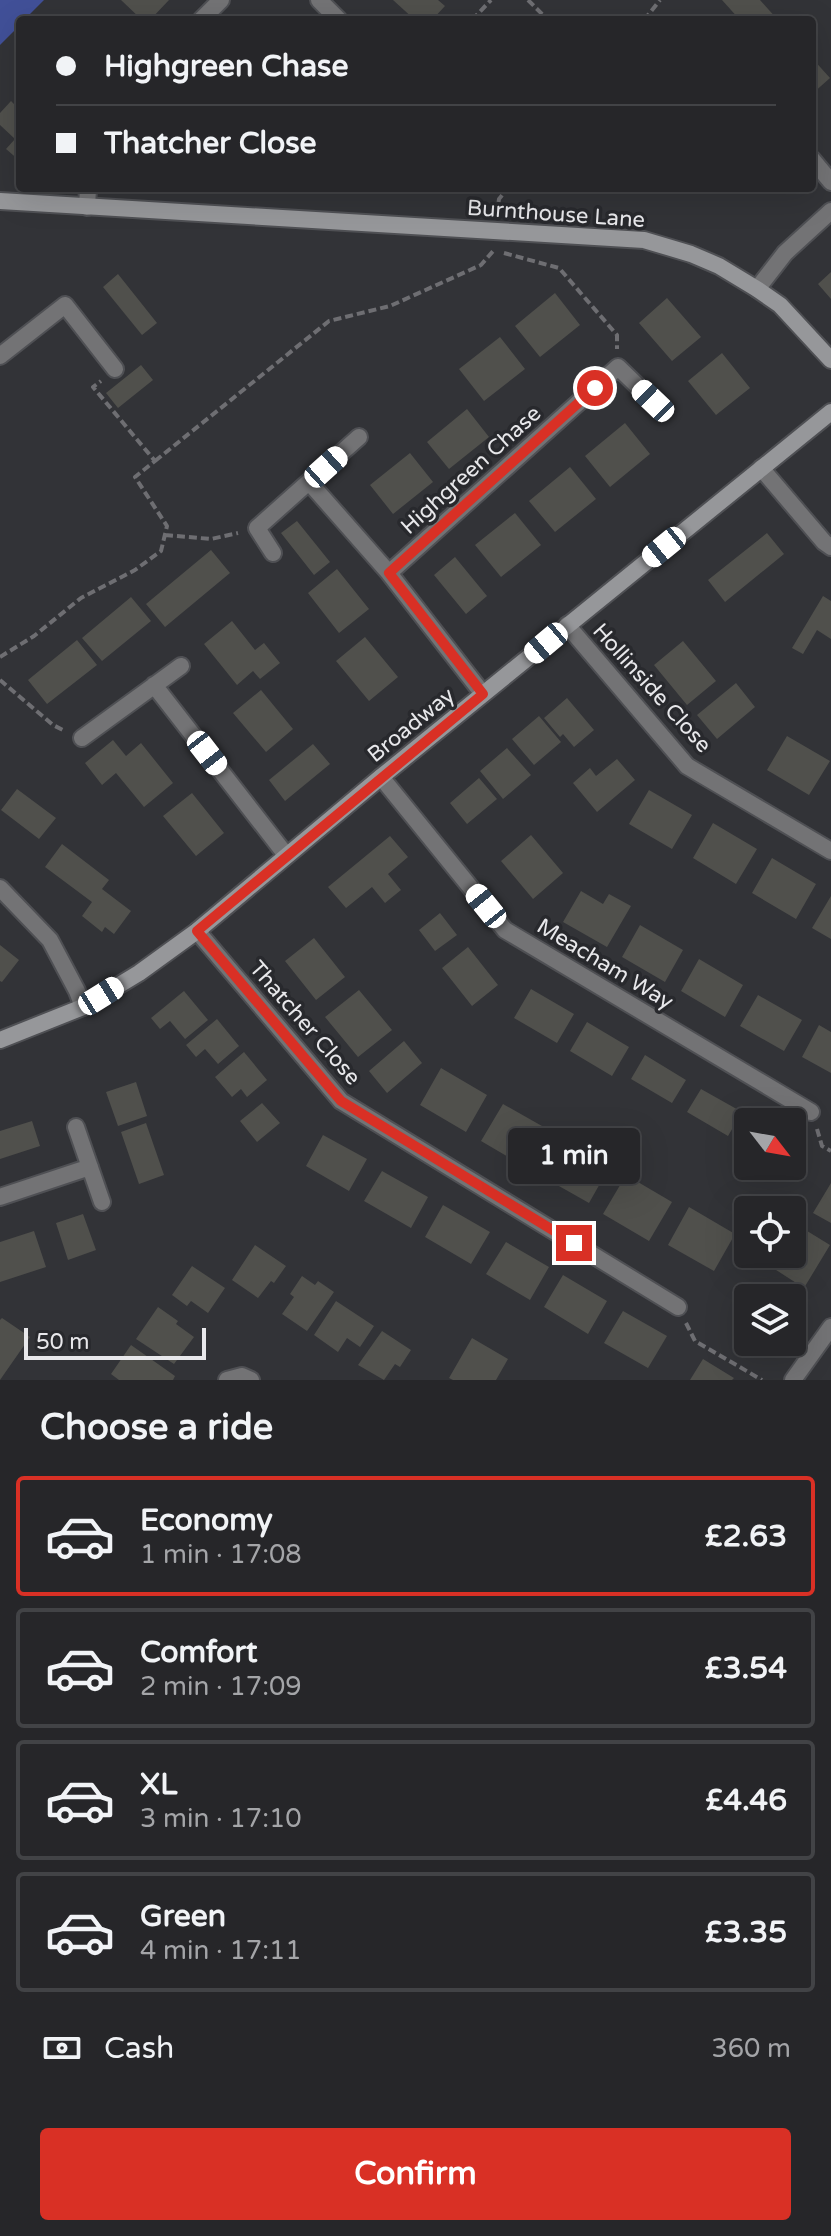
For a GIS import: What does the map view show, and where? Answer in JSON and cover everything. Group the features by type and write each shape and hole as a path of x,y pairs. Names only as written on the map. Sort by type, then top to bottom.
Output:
{"street":[{"path":"205,16 221,0"},
{"path":"319,0 335,16"},
{"path":"816,164 831,182"},
{"path":"87,207 88,192"},
{"name":"Burnthouse Lane","path":"0,201 644,240 719,266 757,289 780,305 831,360"},
{"path":"757,289 785,253 831,211"},
{"path":"0,356 65,305 115,369"},
{"path":"618,367 653,401"},
{"name":"Highgreen Chase","path":"389,573 618,367"},
{"name":"Broadway","path":"0,1040 83,1007 139,973 197,931 381,777 831,412"},
{"path":"273,553 257,528 359,437"},
{"path":"761,468 831,547"},
{"path":"309,482 389,573 483,694"},
{"name":"Hollinside Close","path":"567,625 687,766 831,851"},
{"path":"82,738 181,666"},
{"path":"154,685 286,855"},
{"name":"Meacham Way","path":"381,777 505,930 811,1112"},
{"path":"0,888 50,940 83,1007"},
{"name":"Thatcher Close","path":"197,931 341,1101 678,1307"},
{"path":"76,1127 102,1202"},
{"path":"0,1197 90,1167"},
{"path":"793,1380 831,1327"},
{"path":"227,1380 242,1376 251,1380"}],"path":[{"path":"476,16 491,0"},
{"path":"528,0 544,16"},
{"path":"647,16 660,0"},
{"path":"0,657 34,636 81,598 135,570 161,551 167,526 135,477 329,321 390,306 481,265 494,251 499,199 505,192"},
{"path":"494,251 559,268 617,335 618,367"},
{"path":"115,369 93,387 155,461"},
{"path":"165,535 211,539 257,528"},
{"path":"0,680 53,725 82,738"},
{"path":"811,1112 822,1146 831,1151"},
{"path":"678,1307 695,1341 762,1380"}],"shaded area":[{"path":"0,0 44,0 28,16 16,16 16,29 0,45"}],"building":[{"path":"121,0 169,0 154,16 138,16"},
{"path":"393,0 438,0 445,6 436,16 411,16"},
{"path":"722,0 760,0 774,16 736,16"},
{"path":"816,62 830,78 816,90"},
{"path":"11,101 16,106 16,158 6,149 15,139 0,125 0,113"},
{"path":"831,272 831,299 818,284"},
{"path":"118,274 157,323 142,335 103,287"},
{"path":"555,293 580,325 540,357 515,326"},
{"path":"667,298 701,337 672,361 639,323"},
{"path":"500,337 525,369 484,401 459,369"},
{"path":"722,353 750,388 716,415 688,381"},
{"path":"141,365 153,380 118,408 106,393"},
{"path":"467,409 489,437 449,469 427,442"},
{"path":"625,423 650,454 610,487 585,456"},
{"path":"410,453 433,482 393,514 370,485"},
{"path":"570,467 596,499 555,532 529,501"},
{"path":"515,513 541,545 501,577 475,545"},
{"path":"297,521 330,562 314,575 281,533"},
{"path":"767,533 784,554 725,602 708,580"},
{"path":"211,550 230,573 165,627 146,604"},
{"path":"455,557 487,596 466,614 434,575"},
{"path":"337,569 369,609 339,633 308,593"},
{"path":"823,596 831,601 831,639 817,630 803,654 792,648"},
{"path":"131,597 151,621 102,661 82,638"},
{"path":"232,621 255,650 264,643 280,663 260,679 253,671 237,685 204,644"},
{"path":"365,637 398,677 369,701 336,661"},
{"path":"77,640 97,665 47,704 28,680"},
{"path":"683,641 716,681 687,705 654,665"},
{"path":"736,683 755,707 717,739 697,715"},
{"path":"261,690 293,729 266,752 233,713"},
{"path":"567,698 594,730 574,747 563,734 560,737 544,718"},
{"path":"539,716 561,742 534,765 512,739"},
{"path":"787,736 830,761 809,795 767,770"},
{"path":"113,740 126,756 141,743 173,783 144,807 116,773 102,785 85,763"},
{"path":"313,744 330,764 285,801 269,780"},
{"path":"507,748 531,775 503,799 480,771"},
{"path":"617,759 635,780 597,812 573,783 590,768 596,776"},
{"path":"479,778 497,799 467,824 450,803"},
{"path":"17,789 56,818 39,839 1,810"},
{"path":"649,790 692,815 672,849 629,824"},
{"path":"192,793 224,833 196,856 163,816"},
{"path":"713,823 757,849 736,884 693,858"},
{"path":"531,835 563,873 533,899 501,861"},
{"path":"390,836 408,857 388,874 401,890 385,903 372,887 346,908 328,887"},
{"path":"62,844 109,880 102,889 131,911 114,934 105,927 102,932 82,916 92,902 45,867"},
{"path":"772,858 816,884 796,919 752,893"},
{"path":"581,891 603,904 609,894 631,906 607,947 563,922"},
{"path":"831,896 831,939 812,928"},
{"path":"440,913 457,935 435,951 419,930"},
{"path":"640,925 683,950 665,982 622,957"},
{"path":"314,938 345,977 316,1000 285,961"},
{"path":"0,945 19,960 2,982 0,981"},
{"path":"468,947 498,985 472,1006 442,968"},
{"path":"699,959 743,985 725,1017 681,991"},
{"path":"531,989 574,1014 557,1043 514,1018"},
{"path":"359,990 392,1030 358,1057 325,1017"},
{"path":"184,991 208,1020 185,1039 170,1021 160,1029 151,1018"},
{"path":"758,995 802,1020 784,1051 740,1026"},
{"path":"217,1019 239,1046 218,1064 205,1049 196,1057 186,1045"},
{"path":"587,1022 629,1047 612,1076 570,1051"},
{"path":"819,1025 831,1032 831,1073 802,1057"},
{"path":"404,1041 422,1063 387,1093 369,1071"},
{"path":"244,1052 267,1080 247,1097 241,1089 232,1097 215,1077"},
{"path":"645,1055 686,1080 672,1103 631,1079"},
{"path":"441,1068 487,1095 466,1132 420,1105"},
{"path":"136,1082 147,1116 118,1126 106,1092"},
{"path":"701,1089 735,1108 734,1126 728,1136 687,1112"},
{"path":"262,1103 280,1123 257,1142 240,1121"},
{"path":"503,1104 549,1130 527,1168 481,1141"},
{"path":"32,1121 40,1146 0,1159 0,1131"},
{"path":"146,1123 164,1175 139,1184 121,1132"},
{"path":"323,1135 367,1159 349,1191 306,1166"},
{"path":"565,1140 610,1166 589,1203 543,1177"},
{"path":"382,1171 428,1197 411,1228 364,1201"},
{"path":"626,1175 672,1202 649,1241 603,1214"},
{"path":"831,1183 831,1223 813,1213"},
{"path":"443,1205 490,1232 471,1264 425,1237"},
{"path":"689,1207 734,1233 714,1271 668,1245"},
{"path":"83,1214 96,1250 68,1260 56,1223"},
{"path":"806,1230 830,1245 806,1285 798,1284 773,1268 806,1268"},
{"path":"34,1231 46,1267 0,1282 0,1242"},
{"path":"506,1242 549,1267 530,1300 486,1274"},
{"path":"255,1245 286,1266 258,1298 232,1280"},
{"path":"192,1266 225,1288 208,1313 191,1301 187,1306 172,1295"},
{"path":"563,1275 607,1301 588,1334 544,1307"},
{"path":"302,1276 315,1285 318,1281 334,1292 307,1331 282,1314 294,1297 290,1294"},
{"path":"336,1301 374,1326 360,1347 347,1338 338,1352 314,1335"},
{"path":"158,1307 194,1337 174,1364 136,1339"},
{"path":"623,1311 667,1336 648,1368 604,1343"},
{"path":"2,1318 30,1337 0,1380 0,1320"},
{"path":"382,1331 411,1350 400,1367 395,1364 384,1380 358,1365"},
{"path":"472,1338 508,1359 496,1380 449,1378"},
{"path":"131,1345 175,1376 173,1380 119,1380 111,1374"},
{"path":"703,1359 734,1378 690,1380"}],"route":[{"path":"574,1243 341,1101 197,931 483,694 389,573 595,388"}]}
